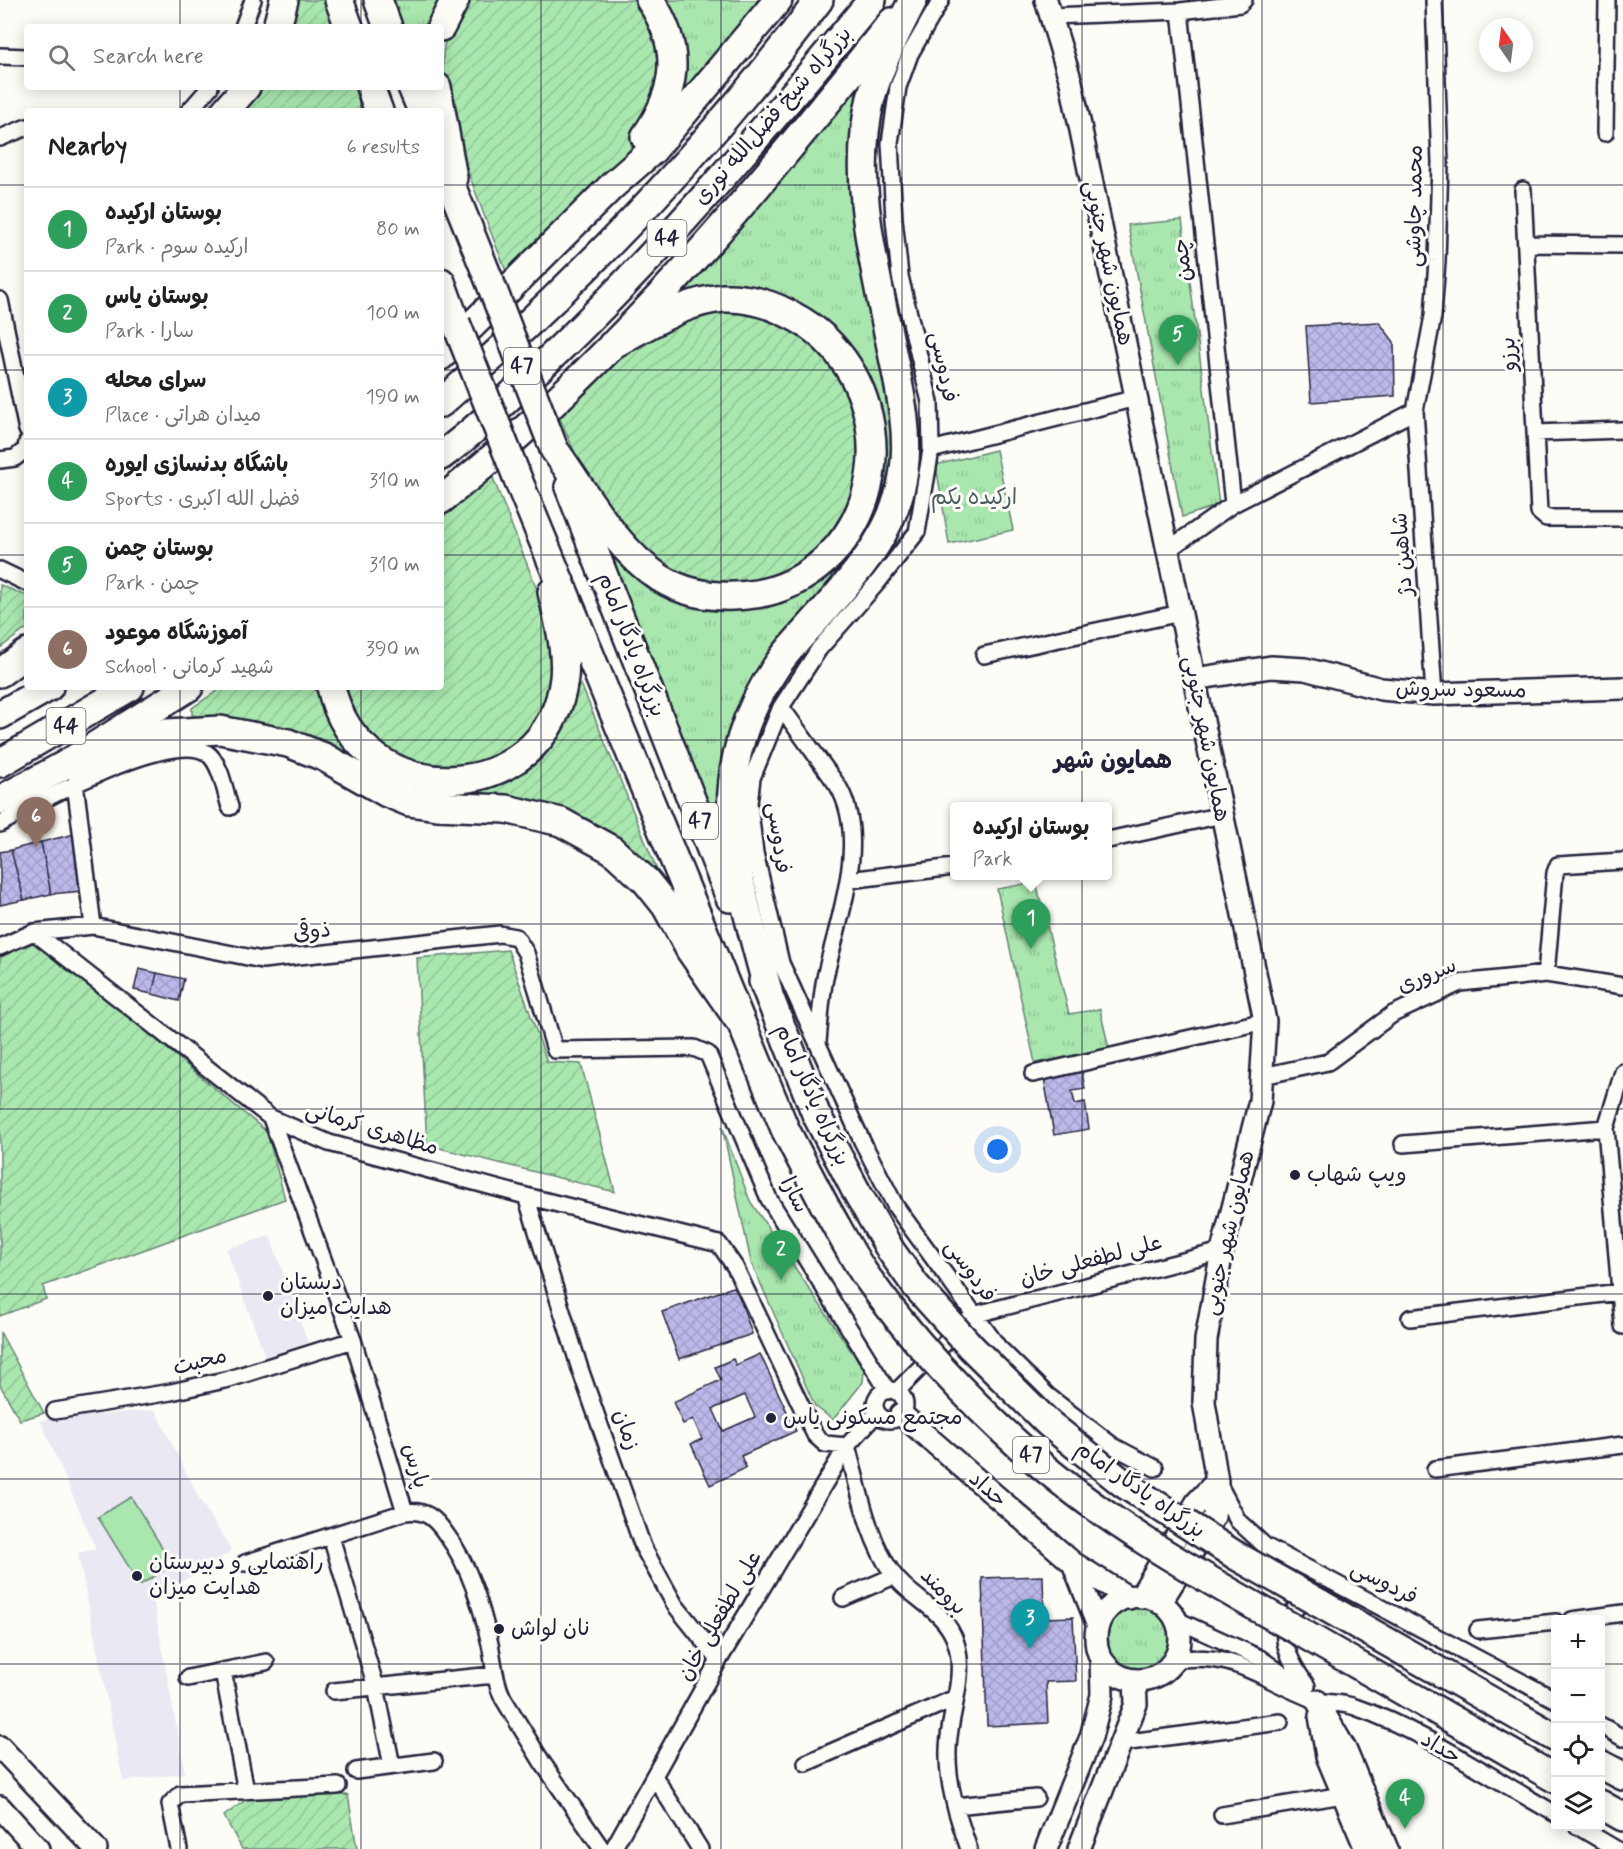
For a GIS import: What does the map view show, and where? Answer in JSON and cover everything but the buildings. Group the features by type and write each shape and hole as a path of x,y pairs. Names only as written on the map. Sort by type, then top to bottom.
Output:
{"highway":[{"path":"278,24 284,0"},
{"path":"339,0 348,24"},
{"path":"378,0 387,24"},
{"path":"443,24 455,0"},
{"path":"613,185 662,112 670,90 671,48 666,30 650,0"},
{"path":"444,353 613,185 653,150 778,0"},
{"name":"بزرگراه شیخ فضل‌الله نوری","path":"444,401 596,259 728,115 819,0"},
{"name":"بزرگراه شیخ فضل‌الله نوری","path":"444,454 468,436 611,300 754,142 872,0"},
{"path":"444,498 480,470 612,345 710,242 773,170 908,0"},
{"path":"770,999 735,860 729,808 730,787 746,727 778,664 878,546 899,495 904,470 905,431 868,229 864,152 867,120 876,81 913,0"},
{"path":"228,108 243,90"},
{"path":"371,90 378,108"},
{"path":"413,90 421,108"},
{"path":"438,90 441,108"},
{"path":"444,127 457,200"},
{"name":"بزرگراه یادگار امام","path":"444,168 816,1114 855,1189 891,1251 916,1286 970,1347 1048,1424 1124,1484 1235,1555 1551,1735"},
{"name":"بزرگراه یادگار امام","path":"444,290 541,538 785,1129 825,1206 864,1272 908,1328 1026,1452 1103,1512 1219,1586 1553,1777"},
{"path":"554,450 608,526 643,565 661,579 685,590 707,596 756,594 792,584 831,555 845,538 860,512 871,473 871,423 853,372 832,343 806,321 749,300 725,298 679,309 612,345"},
{"path":"444,305 456,323"},
{"path":"332,690 338,708 351,731 377,759 396,770 419,778 443,782 475,778 507,764 540,735 552,715 564,678 560,635 541,538"},
{"name":"44","path":"0,715 44,690"},
{"name":"44","path":"0,763 125,690"},
{"path":"69,775 185,690"},
{"path":"0,800 69,775 167,733 220,730 288,742 324,757 387,793 409,802 437,806 506,808 561,822 612,850 646,881 666,906 690,950 738,1019"},
{"path":"1605,1767 1623,1776"},
{"path":"1605,1807 1623,1817"}],"street":[{"path":"244,24 253,0"},
{"name":"فردوسی","path":"941,0 910,54 898,87 890,143 900,276 930,402 931,450 917,532 879,582 819,649 781,707 752,778 749,803 760,882 781,963 862,1141 896,1207 998,1347 1048,1396 1113,1446 1155,1468"},
{"path":"1049,8 1180,10 1240,4 1244,0"},
{"name":"محمد چاوشی","path":"1415,411 1433,316 1437,261 1440,163 1434,0"},
{"path":"1605,133 1607,0"},
{"path":"1612,0 1623,3"},
{"name":"همایون‌ شهر جنوبی","path":"1049,8 1071,82 1265,1021 1260,1101 1222,1251 1203,1368 1204,1402 1216,1481 1214,1517 1160,1603"},
{"name":"چمن","path":"1180,10 1233,504"},
{"path":"0,56 24,57"},
{"path":"192,108 207,90"},
{"path":"0,138 24,128"},
{"name":"برزو","path":"1523,189 1539,512 1542,516 1623,518"},
{"path":"1526,244 1623,245"},
{"path":"0,300 24,416"},
{"path":"931,450 1136,398"},
{"path":"1169,549 1233,504 1415,411"},
{"name":"شاهین دژ","path":"1415,411 1434,693"},
{"path":"1535,433 1623,430"},
{"path":"0,460 15,458 24,451"},
{"path":"0,570 24,582"},
{"path":"984,656 1181,613"},
{"name":"مسعود سروش","path":"1194,679 1271,667 1305,669 1381,689 1434,693 1623,688"},
{"path":"781,707 845,797 850,823 849,880 825,980 818,1042"},
{"path":"0,824 43,798 69,775 153,754 195,748 207,753 215,763 230,807"},
{"path":"69,775 93,926"},
{"path":"1112,839 1222,815"},
{"path":"1546,974 1555,873 1558,865 1623,861"},
{"path":"849,880 950,867"},
{"name":"ذوقی","path":"0,947 34,932 93,926 262,960 507,934 522,943 555,1050 694,1048"},
{"name":"مظاهری کرمانی","path":"34,932 271,1118 329,1143 526,1196 719,1244 735,1267 815,1436 825,1444 847,1446"},
{"name":"سروری","path":"1263,1076 1328,1062 1393,1014 1460,983 1546,974 1623,986"},
{"path":"1033,1074 1265,1021"},
{"name":"سارا","path":"694,1048 708,1054 769,1199 892,1391"},
{"path":"1623,1072 1606,1128 1623,1326"},
{"name":"پارس","path":"271,1118 352,1340 405,1512 416,1510 437,1521 467,1568 486,1629 494,1675 503,1698 542,1762 602,1849"},
{"path":"1403,1144 1606,1128"},
{"name":"زمان","path":"526,1196 580,1369 643,1547 675,1605 719,1660"},
{"name":"علی لطفعلی خان","path":"973,1315 1222,1251"},
{"path":"1410,1318 1620,1292"},
{"path":"892,1391 904,1404 901,1414 887,1420 877,1413 877,1399 892,1391 973,1315"},
{"name":"محبت","path":"55,1412 171,1392 229,1379 352,1340"},
{"name":"علی لطفعلی خان","path":"613,1849 623,1827 719,1660 847,1446 877,1413"},
{"name":"حداد","path":"901,1414 1074,1563 1135,1597"},
{"path":"1435,1469 1623,1445"},
{"name":"برومند","path":"847,1446 873,1536 894,1576 930,1605 952,1630 959,1656 947,1752 955,1806 969,1849"},
{"path":"1098,1626 1110,1608 1135,1597 1197,1502 1216,1481"},
{"name":"فردوسی","path":"1216,1481 1238,1521 1265,1546 1551,1697"},
{"path":"245,1563 405,1512"},
{"path":"331,1537 376,1687 392,1766"},
{"path":"1046,1849 1091,1737 1102,1695 1098,1626 1074,1563"},
{"path":"843,1598 894,1576"},
{"path":"1340,1586 1319,1592 1293,1609 1285,1624 1285,1649 1345,1749 1387,1849"},
{"path":"1135,1597 1160,1603 1175,1619 1260,1658 1317,1701 1328,1756 1366,1849"},
{"path":"1605,1615 1623,1613"},
{"path":"1101,1658 1116,1674 1135,1680 1158,1675 1174,1660 1180,1640 1175,1619"},
{"path":"1478,1630 1551,1623"},
{"path":"1174,1660 1223,1659 1248,1667 1317,1701"},
{"path":"188,1678 266,1662"},
{"path":"223,1671 246,1791"},
{"path":"334,1691 494,1675"},
{"path":"1079,1849 1136,1704 1135,1680"},
{"path":"806,1763 955,1698"},
{"name":"حداد","path":"1317,1701 1354,1706 1413,1732 1551,1811"},
{"path":"1122,1743 1280,1722"},
{"path":"1605,1728 1623,1738"},
{"path":"0,1747 96,1849"},
{"path":"356,1771 435,1761"},
{"path":"654,1776 700,1849"},
{"path":"179,1849 170,1804 180,1794 338,1786"},
{"path":"1222,1815 1343,1795"},
{"path":"955,1806 1036,1798"},
{"path":"0,1807 38,1849"},
{"path":"1584,1831 1616,1849"}],"shaded area":[{"name":"دبستان هدایت میزان","path":"270,1236 308,1343 265,1356 226,1249"},
{"name":"راهنمایی و دبیرستان هدایت میزان","path":"155,1410 199,1498 232,1551 153,1599 185,1773 123,1781 78,1553 96,1549 40,1420"}],"green space":[{"path":"295,0 327,0 336,24 290,24"},
{"path":"393,0 445,0 433,24 402,24"},
{"path":"465,0 638,0 648,15 665,68 651,118 624,158 509,279 476,195 447,99 444,78 444,46 455,16"},
{"path":"660,0 770,0 666,119"},
{"path":"898,19 865,94 897,453 878,529 763,673 731,875 581,499 875,507 881,479 883,452 881,424 875,398 865,373 850,350 832,329 809,311 781,295 759,291 640,325"},
{"path":"258,90 361,90 368,108 244,108"},
{"path":"1182,220 1219,505 1182,517 1128,225"},
{"path":"729,308 778,319 818,346 850,394 859,433 861,469 845,519 806,562 774,578 718,586 665,572 594,496 557,412 637,343 680,318"},
{"name":"ارکیده یکم","path":"996,450 1013,530 949,544 936,465"},
{"path":"491,473 551,625 556,654 545,711 503,758 442,774 369,740 341,690 444,690 444,512"},
{"path":"0,585 24,595 24,630 0,648"},
{"path":"581,684 657,870 603,830 562,810 536,802 488,797 422,797 225,722 192,715 192,708 219,690 317,690 336,734 346,748 357,757 388,776 409,785 431,791 475,792 517,777 542,759 559,736"},
{"path":"1036,882 1069,1014 1100,1009 1109,1049 1035,1063 997,889"},
{"path":"35,938 267,1132 285,1199 43,1286 46,1299 0,1316 0,954"},
{"path":"508,950 547,1062 581,1064 615,1192 427,1145 417,958"},
{"path":"722,1126 750,1201 864,1370 863,1382 833,1420 815,1406 751,1262"},
{"path":"0,1332 44,1413 20,1420 0,1385"},
{"path":"131,1497 173,1565 140,1585 98,1517"},
{"path":"1138,1608 1150,1610 1160,1617 1167,1627 1169,1639 1167,1651 1160,1661 1150,1668 1138,1670 1126,1668 1116,1661 1109,1651 1107,1639 1109,1627 1116,1617 1126,1610"},
{"path":"348,1795 357,1849 242,1849 224,1816 251,1796"}],"place":[{"name":"بوستان چمن","path":"1178,365"},
{"name":"آموزشگاه موعود","path":"36,847"},
{"name":"بوستان ارکیده","path":"1031,949"},
{"name":"ویپ شهاب","path":"1295,1175"},
{"name":"بوستان یاس","path":"781,1280"},
{"name":"دبستان هدایت میزان","path":"268,1296"},
{"name":"مجتمع مسکونی یاس","path":"771,1418"},
{"name":"راهنمایی و دبیرستان هدایت میزان","path":"137,1576"},
{"name":"نان لواش","path":"499,1629"},
{"name":"سرای محله","path":"1030,1649"},
{"name":"باشگاه بدنسازی ایوره","path":"1405,1829"}],"district":[{"name":"همایون شهر","path":"1113,761"}]}
